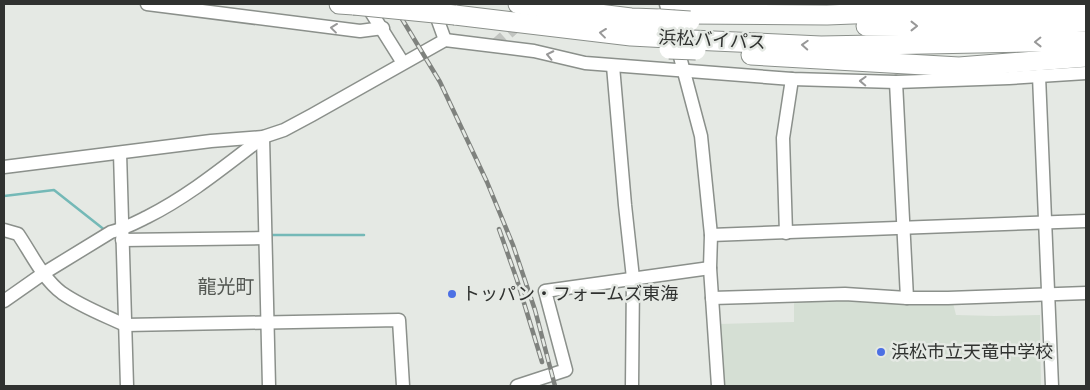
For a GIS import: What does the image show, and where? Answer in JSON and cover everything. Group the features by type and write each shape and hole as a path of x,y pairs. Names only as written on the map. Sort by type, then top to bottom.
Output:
{"highway":[{"path":"353,4 455,15 631,27 662,13 827,16 1086,5"},
{"path":"518,4 631,27 669,44 694,45 788,58 959,61 995,65 1086,57"},
{"name":"浜松バイパス","path":"684,13 820,27 1006,26 1086,22"},
{"name":"浜松バイパス","path":"694,45 821,46 1086,41"}],"street":[{"path":"147,4 360,31 382,28"},
{"path":"353,4 382,28 403,63"},
{"path":"432,4 445,40"},
{"path":"684,13 731,6 918,4"},
{"path":"662,13 685,72 701,136 711,235 710,268 718,386"},
{"path":"4,167 211,141 264,137 284,130 312,115 445,40 534,51 585,63 792,79 896,82 1086,73"},
{"path":"914,81 952,71 959,61 965,73 1009,78"},
{"path":"613,66 633,278 632,386"},
{"path":"1039,76 1052,386"},
{"path":"786,233 783,138 792,79"},
{"path":"896,82 908,298"},
{"path":"4,301 97,240 118,234 170,206 264,137"},
{"path":"264,137 270,386"},
{"path":"120,153 118,234 125,325 127,386"},
{"path":"711,235 1086,221"},
{"path":"4,230 18,234 44,273 61,292 77,302 125,325 399,320 403,386"},
{"path":"118,234 265,236"},
{"path":"517,386 566,370 545,291 710,268"},
{"path":"712,298 845,294 908,298 1086,292"}],"shaded area":[{"name":"浜松市立天竜中学校","path":"794,302 953,303 956,315 1040,315 1041,386 723,386 719,324 794,322"}],"waterway":[{"path":"4,196 54,190 106,231"},
{"path":"270,235 364,235"}],"tunnel":[{"path":"495,45 523,20"}],"railway":[{"path":"393,4 440,82 487,182 513,245 535,310 555,386"},
{"path":"499,229 542,362"}],"place":[{"name":"トッパン・フォームズ東海","path":"452,294"},
{"name":"浜松市立天竜中学校","path":"881,352"}],"district":[{"name":"龍光町","path":"226,286"}]}
